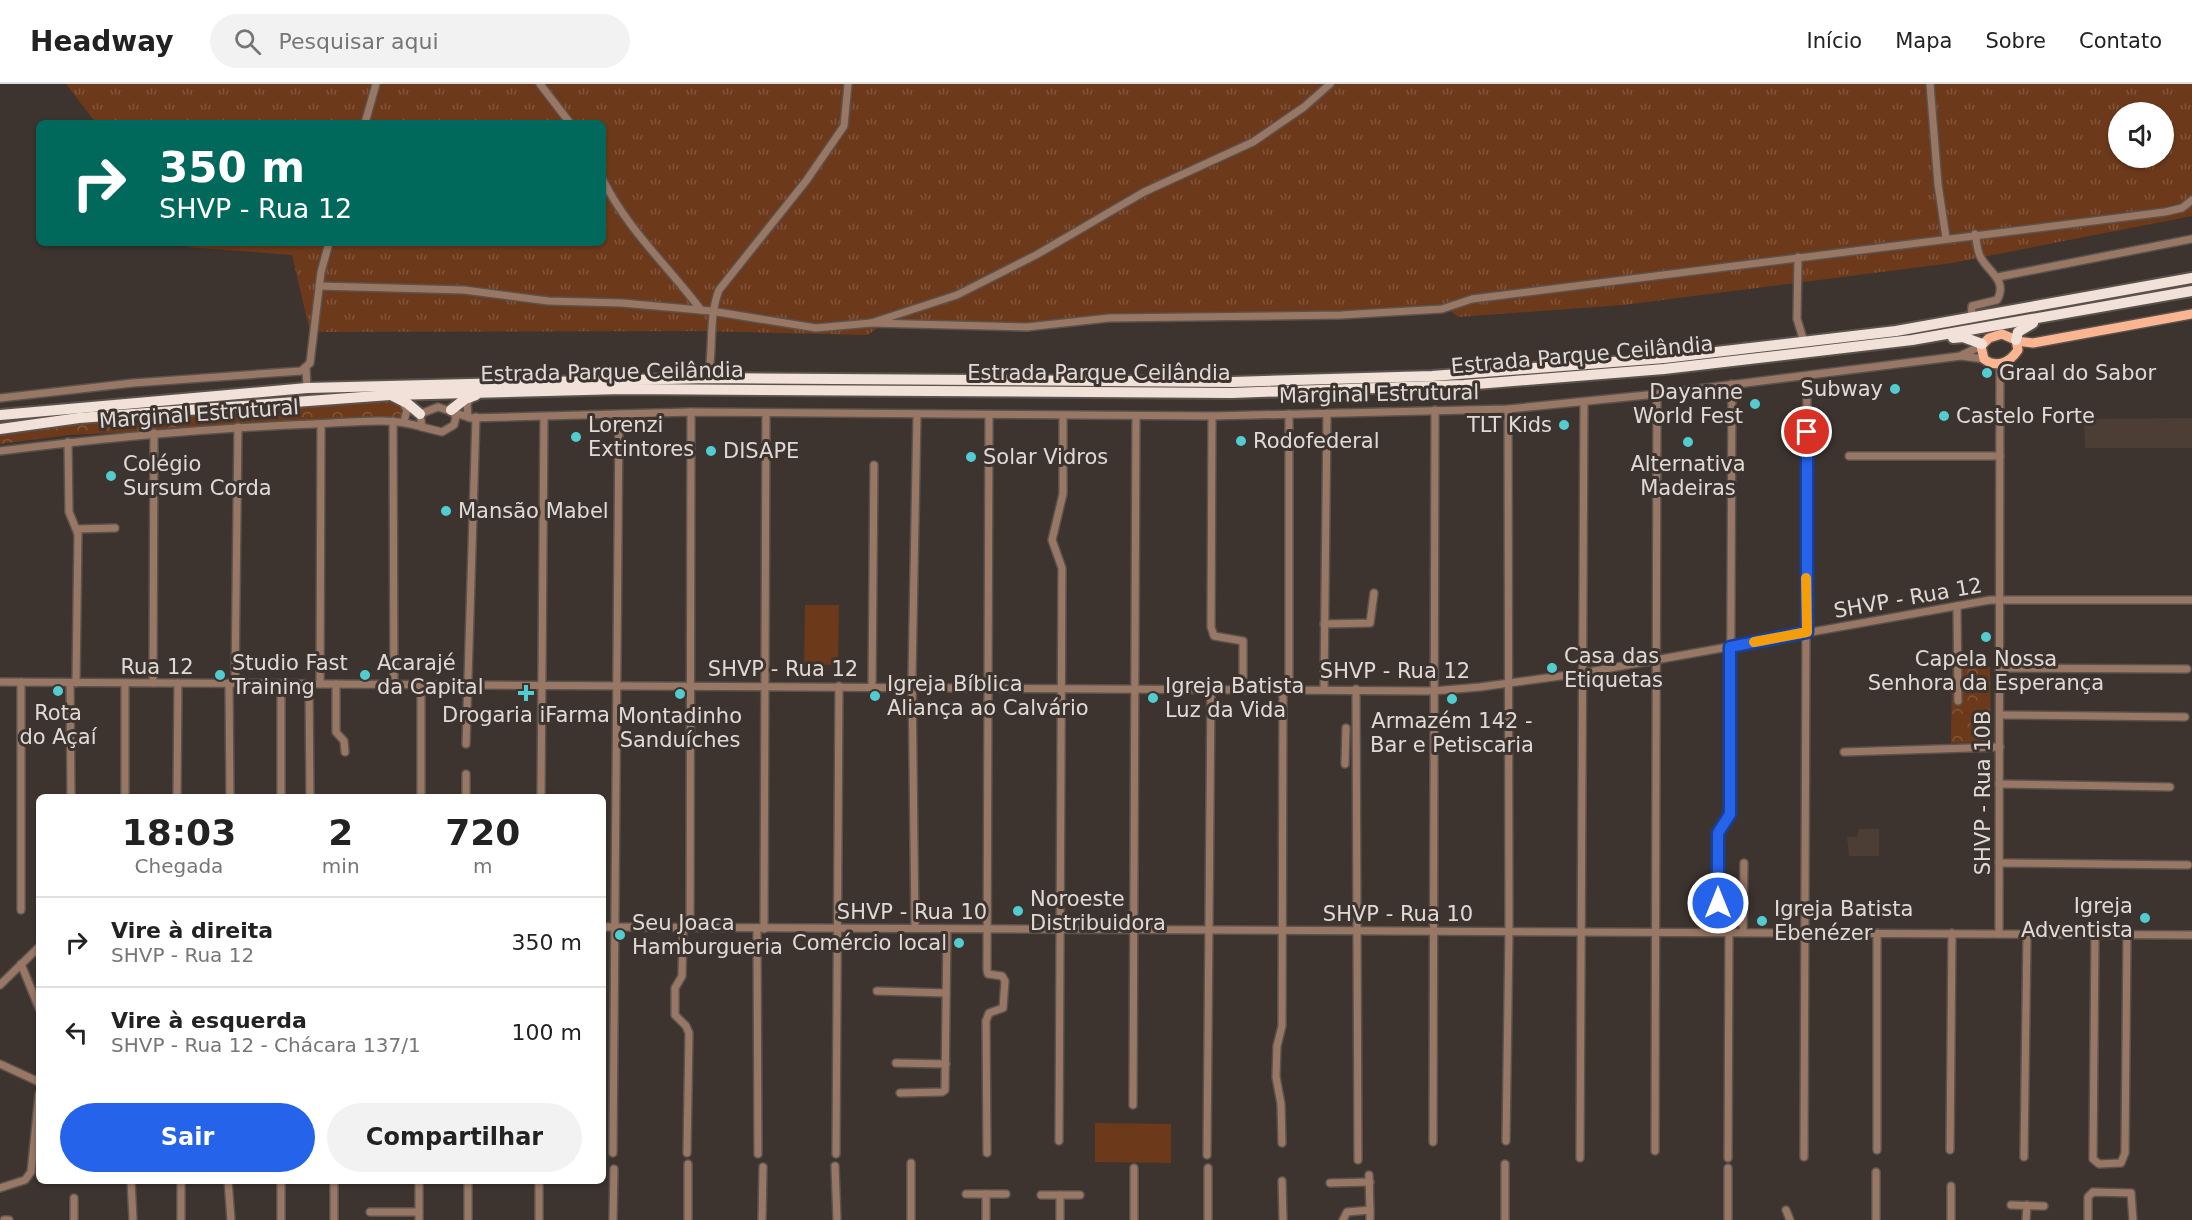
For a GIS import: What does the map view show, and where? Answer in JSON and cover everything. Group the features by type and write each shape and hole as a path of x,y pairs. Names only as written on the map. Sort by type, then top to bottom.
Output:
{"highway":[{"name":"Estrada Parque Ceilândia","path":"0,415 307,388 708,378 1232,382 1432,376 1665,358 1804,342 1971,319 2192,278"},
{"name":"Estrada Parque Ceilândia","path":"0,429 79,418 484,393 635,389 1232,393 1464,384 1664,369 1912,340 2192,291"},
{"path":"2017,344 2018,332 2026,325 2059,316"},
{"path":"1912,340 1924,342 1959,337 1982,345"},
{"path":"452,411 472,396 484,393"},
{"path":"394,397 419,415"}],"main road":[{"path":"2017,344 2000,364 1990,363 1984,359 1982,345 1989,338 1999,334 2017,344 2033,343 2192,314"}],"street":[{"path":"366,120 376,84"},
{"path":"540,84 568,120"},
{"path":"708,378 711,361 711,311 719,290 806,181 844,126 848,84"},
{"path":"871,323 957,295 1036,255 1144,192 1253,142 1304,107 1330,84"},
{"path":"1930,84 1938,184 1946,238"},
{"path":"606,185 633,232 676,277 701,310"},
{"path":"319,286 464,290 548,301 701,310 816,328 871,323 1027,327 1109,318 1308,316 1442,309 1472,299 2165,212 2182,208 2192,200"},
{"path":"1971,319 1972,306 1997,300 2001,288 1998,277 1981,259 1976,234"},
{"path":"1998,277 2192,239"},
{"path":"0,398 168,380 279,374 306,368 310,363 319,286 328,246"},
{"path":"1798,257 1797,319 1804,342"},
{"path":"1959,337 1970,351"},
{"name":"Marginal Estrutural","path":"1961,356 1982,345"},
{"name":"Marginal Estrutural","path":"403,421 431,408 471,417 691,412 1212,416 1508,409 1584,403 1961,356 1984,359"},
{"name":"SHVP - Rua 10B","path":"1999,934 2002,599 2000,364"},
{"path":"306,368 307,388"},
{"path":"1804,1157 1807,376"},
{"path":"1718,932 1718,833 1730,814 1732,384"},
{"path":"1655,1151 1657,394"},
{"path":"466,744 471,417 467,404 472,396"},
{"path":"394,397 407,410 403,421"},
{"path":"1580,1158 1584,403"},
{"path":"1506,1141 1509,931 1508,409"},
{"path":"1433,1142 1435,410"},
{"path":"452,411 454,424"},
{"path":"687,1153 689,1033 675,1014 675,988 682,976 687,928 691,412"},
{"path":"758,1154 766,413"},
{"path":"1324,688 1326,413"},
{"path":"613,1153 619,414"},
{"path":"1282,1143 1281,1104 1275,1077 1277,1046 1282,1026 1289,414"},
{"path":"419,415 422,427"},
{"path":"915,928 912,686 917,415"},
{"path":"987,1153 986,1021 989,1013 1003,1008 1005,981 1002,976 987,972 989,416"},
{"path":"1059,1141 1062,563 1053,549 1052,540 1062,500 1063,416"},
{"path":"1133,1105 1136,416"},
{"path":"1212,416 1211,627 1214,636 1243,640 1244,689"},
{"name":"Marginal Estrutural","path":"0,451 154,433 238,427 403,421 442,432 471,417"},
{"path":"541,794 544,417"},
{"path":"393,421 394,684"},
{"path":"320,684 321,424"},
{"path":"230,794 238,427"},
{"path":"153,683 154,433"},
{"path":"68,442 69,512 77,529 71,794"},
{"path":"1849,456 2000,456"},
{"path":"872,686 874,465"},
{"path":"77,529 115,528"},
{"path":"1324,624 1370,623 1374,593"},
{"name":"SHVP - Rua 12","path":"421,685 1324,688 1433,691 1583,673 2002,599 2191,600"},
{"path":"1957,606 1958,700"},
{"path":"2000,668 2187,669"},
{"name":"Rua 12","path":"0,682 421,685"},
{"path":"21,682 21,910"},
{"path":"125,683 125,794"},
{"path":"177,794 178,683"},
{"path":"281,684 281,794"},
{"path":"309,684 310,794"},
{"path":"336,684 336,732 344,741 345,752"},
{"path":"421,685 421,794"},
{"path":"836,1154 839,686"},
{"path":"1207,1155 1211,688"},
{"path":"1356,689 1358,1160"},
{"path":"2000,715 2185,717"},
{"path":"1346,728 1345,761 1356,759"},
{"path":"1844,752 2000,747"},
{"path":"466,774 466,794"},
{"path":"2000,784 2170,787"},
{"path":"1743,932 1744,863"},
{"path":"1999,863 2188,865"},
{"name":"SHVP - Rua 10","path":"606,927 2192,935"},
{"path":"900,1092 943,1092 946,1088 947,929"},
{"path":"1728,1158 1729,932"},
{"path":"1877,933 1877,1150"},
{"path":"1950,1150 1952,933"},
{"path":"2024,1157 2027,934"},
{"path":"2095,935 2093,1159 2099,1164 2121,1163 2125,1153 2127,935"},
{"path":"0,985 36,950"},
{"path":"21,964 36,1001"},
{"path":"877,991 946,993"},
{"path":"896,1063 946,1064"},
{"path":"0,1064 36,1081"},
{"path":"0,1188 25,1180 31,1172 36,1123"},
{"path":"910,1163 911,1220"},
{"path":"688,1164 688,1220"},
{"path":"1505,1164 1505,1220"},
{"path":"835,1166 837,1220"},
{"path":"762,1220 763,1167"},
{"path":"1134,1168 1134,1220"},
{"path":"1208,1168 1208,1220"},
{"path":"1728,1168 1728,1220"},
{"path":"613,1220 614,1169"},
{"path":"1876,1172 1876,1220"},
{"path":"1330,1183 1370,1179 1370,1220"},
{"path":"1282,1181 1282,1220"},
{"path":"131,1184 132,1220"},
{"path":"181,1184 181,1220"},
{"path":"229,1184 232,1203 231,1220"},
{"path":"281,1184 281,1220"},
{"path":"334,1184 334,1220"},
{"path":"419,1184 419,1220"},
{"path":"468,1184 468,1220"},
{"path":"539,1184 539,1220"},
{"path":"1951,1186 1951,1220"},
{"path":"2088,1220 2088,1197 2093,1192 2132,1193 2133,1220"},
{"path":"966,1194 1006,1194"},
{"path":"986,1194 986,1220"},
{"path":"1041,1195 1080,1195"},
{"path":"1059,1220 1060,1195"},
{"path":"74,1198 74,1220"},
{"path":"2011,1205 2044,1206"},
{"path":"2026,1220 2027,1205"},
{"path":"1343,1220 1347,1212 1370,1210"},
{"path":"1786,1210 1790,1220"},
{"path":"370,1212 419,1212"}],"shaded area":[{"path":"2192,418 2192,448 2085,448 2084,419"},
{"path":"1859,829 1879,829 1879,856 1849,856 1847,837 1857,837"}],"green space":[{"path":"66,84 2192,84 2192,216 1952,263 1623,305 1458,317 1443,305 1277,314 1113,314 1048,323 889,321 867,335 701,331 310,332 292,255 188,246 606,246 606,120 94,120"},
{"path":"388,402 398,405 404,412 399,419 69,435 0,444 0,433 194,414"},
{"path":"805,605 839,605 838,665 804,664"},
{"path":"1952,667 1990,667 1991,742 1951,743"},
{"path":"1095,1123 1171,1124 1171,1163 1095,1162"}],"slow traffic":[{"path":"1754,642 1807,632 1806,578"}],"place":[{"name":"Graal do Sabor","path":"1987,373"},
{"name":"Subway","path":"1895,389"},
{"name":"Dayanne World Fest","path":"1755,404"},
{"name":"Castelo Forte","path":"1944,416"},
{"name":"TLT Kids","path":"1564,425"},
{"name":"Lorenzi Extintores","path":"576,437"},
{"name":"Rodofederal","path":"1241,441"},
{"name":"Alternativa Madeiras","path":"1688,442"},
{"name":"DISAPE","path":"711,451"},
{"name":"Solar Vidros","path":"971,457"},
{"name":"Colégio Sursum Corda","path":"111,476"},
{"name":"Mansão Mabel","path":"446,511"},
{"name":"Capela Nossa Senhora da Esperança","path":"1986,637"},
{"name":"Casa das Etiquetas","path":"1552,668"},
{"name":"Studio Fast Training","path":"220,675"},
{"name":"Acarajé da Capital","path":"365,675"},
{"name":"Rota do Açaí","path":"58,691"},
{"name":"Drogaria iFarma","path":"526,693"},
{"name":"Montadinho Sanduíches","path":"680,694"},
{"name":"Igreja Bíblica Aliança ao Calvário","path":"875,696"},
{"name":"Igreja Batista Luz da Vida","path":"1153,698"},
{"name":"Armazém 142 - Bar e Petiscaria","path":"1452,699"},
{"name":"Noroeste Distribuidora","path":"1018,911"},
{"name":"Igreja Adventista","path":"2145,918"},
{"name":"Igreja Batista Ebenézer","path":"1762,921"},
{"name":"Seu Joaca Hamburgueria","path":"620,935"},
{"name":"Comércio local","path":"959,943"}],"route":[{"path":"1718,903 1718,833 1730,818 1730,647 1807,632 1807,432"}]}
